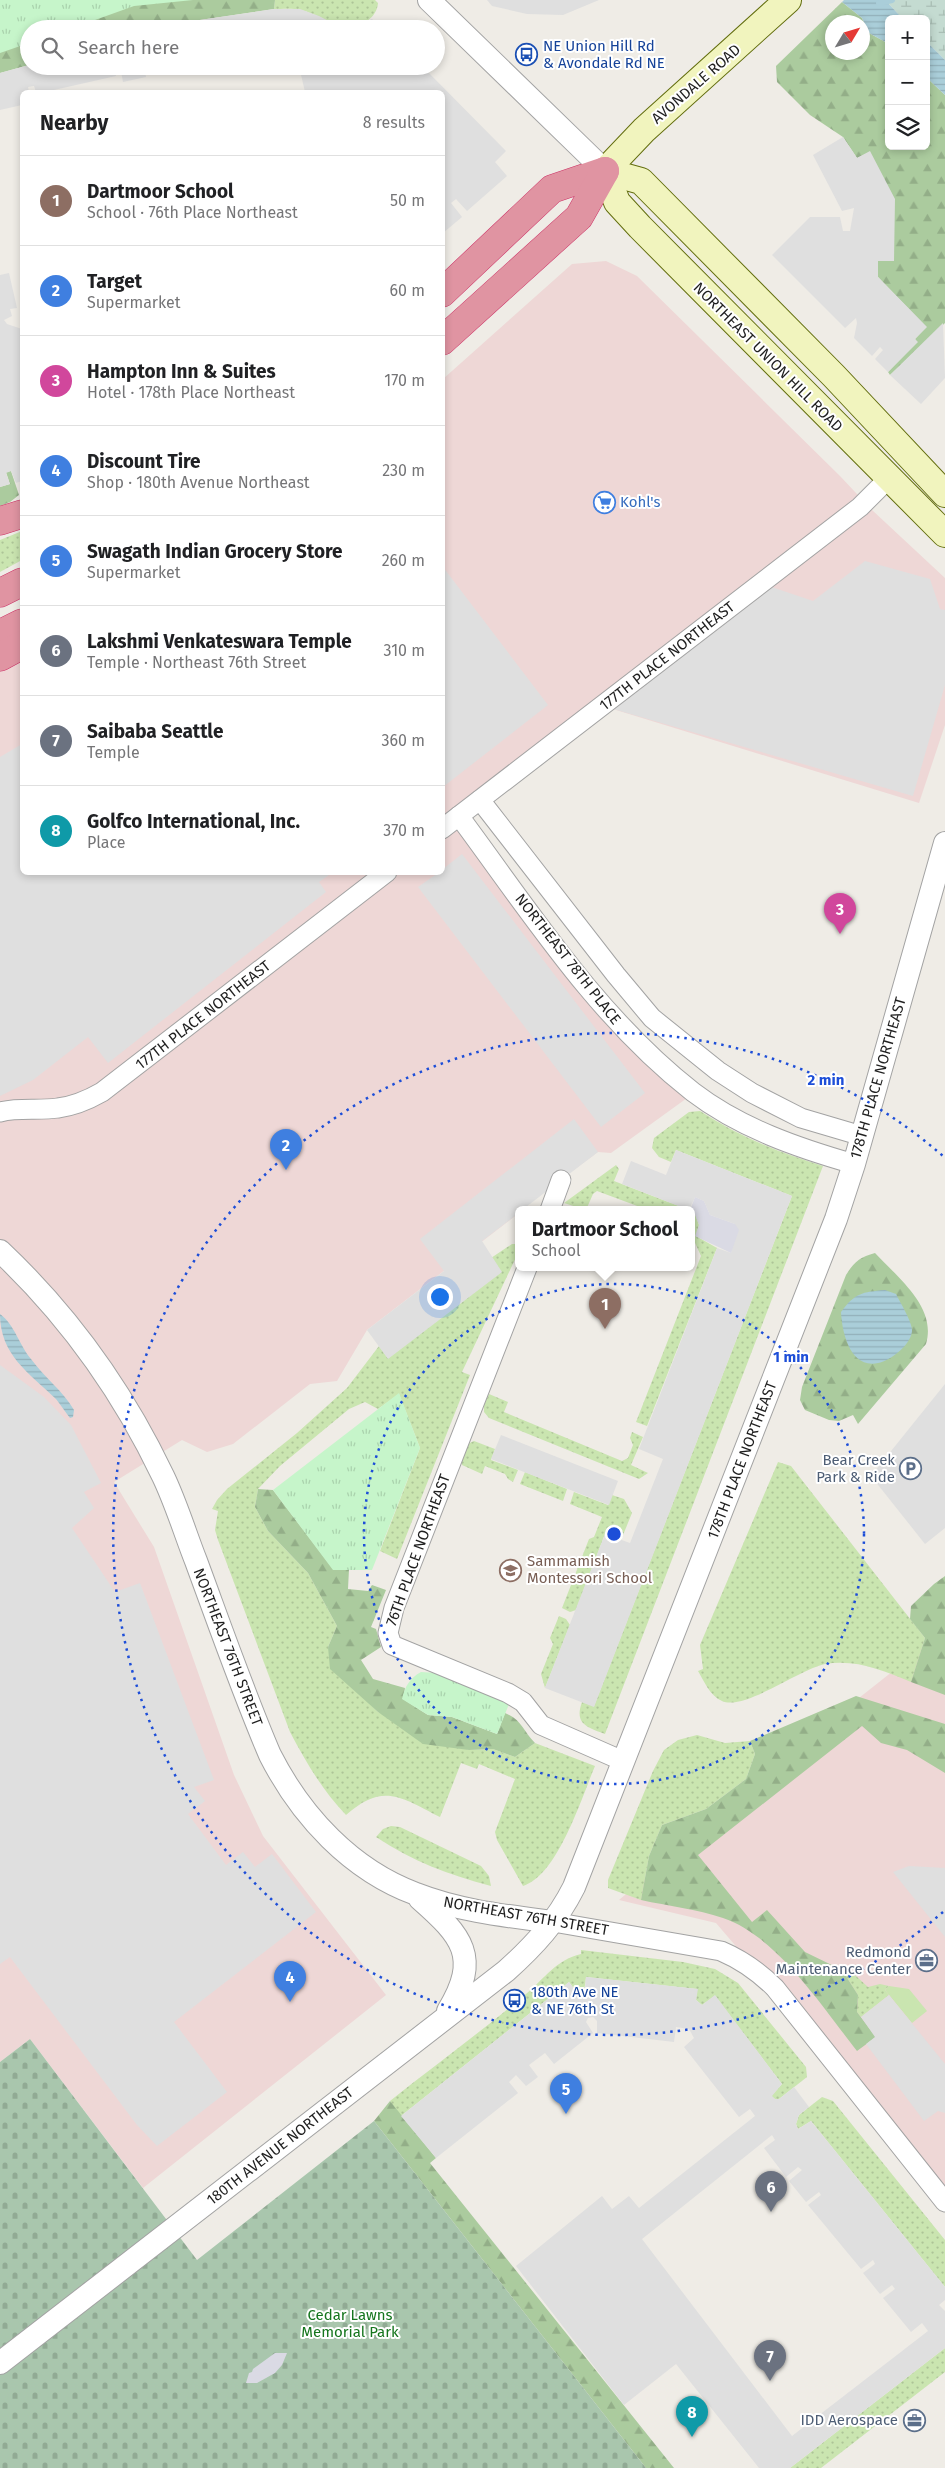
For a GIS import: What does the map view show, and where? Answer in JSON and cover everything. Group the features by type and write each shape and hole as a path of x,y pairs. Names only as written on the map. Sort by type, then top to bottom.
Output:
{"highway":[{"path":"445,291 473,267 552,188 606,171"},
{"path":"445,338 579,217 606,171"},
{"path":"445,285 473,267"},
{"path":"0,521 20,515"},
{"path":"0,593 20,583"},
{"path":"0,634 20,624"},
{"path":"0,657 20,645"}],"main road":[{"name":"AVONDALE ROAD","path":"606,171 644,130 788,0"},
{"name":"NORTHEAST UNION HILL ROAD","path":"606,171 617,202 640,227 945,534"},
{"name":"NORTHEAST UNION HILL ROAD","path":"606,171 641,181 834,376 945,494"}],"street":[{"name":"NORTHEAST UNION HILL ROAD","path":"429,0 606,171"},
{"name":"177TH PLACE NORTHEAST","path":"445,827 860,508 888,478"},
{"name":"NORTHEAST 78TH PLACE","path":"480,800 616,976 652,1018 718,1071 752,1093 801,1118 862,1136"},
{"name":"NORTHEAST 78TH PLACE","path":"459,816 594,997 632,1039 694,1093 737,1119 790,1146 854,1164"},
{"name":"178TH PLACE NORTHEAST","path":"554,1922 574,1887 832,1228 854,1164 945,843"},
{"name":"177TH PLACE NORTHEAST","path":"0,1112 66,1107 102,1092 382,875"},
{"path":"552,1206 562,1180"},
{"name":"NORTHEAST 76TH STREET","path":"0,1250 46,1297 83,1342 118,1392 137,1425 172,1496 262,1734 285,1783 304,1810 340,1848 377,1875 416,1894 486,1912 721,1951 740,1959 760,1973 775,1988 945,2202"},
{"name":"76TH PLACE NORTHEAST","path":"526,1271 394,1608 388,1633 392,1645 508,1693 522,1702 541,1725 623,1761"},
{"path":"416,1894 451,1928 463,1951 465,1962 462,1987 443,2020"},
{"name":"180TH AVENUE NORTHEAST","path":"0,2363 513,1965 554,1922"}],"shaded area":[{"path":"487,0 599,0 563,15 527,14 492,6"},
{"path":"274,9 300,9 327,20 200,20"},
{"path":"20,67 20,75 116,76 54,90 35,90 34,86 28,87 29,90 20,90 20,105 0,110 0,73"},
{"path":"122,75 146,75 146,77 123,82"},
{"path":"301,75 431,75 506,151 495,162 507,176 467,211 456,199 451,203 462,217 445,231 445,90 305,90"},
{"path":"843,137 857,158 870,151 895,199 894,261 878,261 878,277 927,327 915,339 918,342 888,372 875,359 883,350 880,347 872,356 854,338 856,318 845,328 772,255 810,217 840,217 843,231 850,231 854,208 842,211 813,155"},
{"path":"606,261 637,276 840,476 872,510 945,578 945,725 919,803 603,706 459,816 594,997 694,1093 611,1153 598,1152 524,1206 515,1206 515,1216 367,1330 337,1381 310,1384 233,1444 207,1452 182,1440 114,1482 154,1547 234,1775 263,1836 386,1995 143,2188 30,2039 0,2062 0,664 20,654 20,875 445,875 445,377 572,264"},
{"path":"9,273 17,308 10,309 12,316 4,320 7,324 20,328 20,482 16,483 11,471 6,473 10,484 0,487 0,275"},
{"path":"943,323 945,378 921,404 890,375"},
{"path":"865,561 930,579 940,609 945,610 945,685 913,796 603,706 760,583 813,601"},
{"path":"445,570 548,705 445,785"},
{"path":"20,745 20,875 329,875 319,882 326,892 108,1063 88,1037 33,1080 0,1096 0,757"},
{"path":"462,854 645,1093 601,1127 418,887 435,875 445,875 445,867"},
{"path":"574,1119 598,1152 527,1206 515,1206 515,1216 482,1241 502,1272 388,1359 367,1330 444,1271 420,1239"},
{"path":"676,1150 792,1196 594,1707 545,1688 605,1534 630,1543 663,1459 639,1449 717,1248 731,1253 735,1224 710,1215 704,1201 695,1197 691,1206 679,1206 622,1184 631,1161 666,1175"},
{"path":"695,1197 704,1201 710,1215 735,1224 739,1230 731,1253 695,1236 699,1225 695,1215 695,1206 692,1206"},
{"path":"0,1365 44,1397 71,1425 101,1483 84,1492 94,1508 72,1528 115,1592 140,1583 214,1780 194,1787 205,1801 188,1814 226,1865 243,1852 255,1867 272,1854 316,1912 174,2022 227,2092 157,2146 137,2125 10,1957 0,1964"},
{"name":"Bear Creek Park & Ride","path":"945,1384 945,1528 925,1544 871,1476"},
{"path":"501,1435 618,1481 609,1505 491,1459"},
{"path":"945,1630 945,2197 819,2043 716,1923 619,1900 845,1709"},
{"path":"909,1866 945,1868 945,1937 893,1872"},
{"path":"586,1977 698,1989 696,2000 702,2005 715,1995 782,2084 772,2096 775,2099 779,2099 794,2087 809,2107 799,2115 796,2124 798,2129 811,2121 945,2287 945,2300 939,2305 945,2311 945,2348 790,2468 759,2468 676,2364 624,2405 516,2266 602,2196 612,2209 629,2196 639,2208 755,2116 750,2109 739,2117 684,2047 694,2038 689,2029 676,2027 674,2042 597,2033 597,2021 593,2017 588,2018 586,2022 593,2033 554,2064 545,2053 529,2065 538,2077 526,2086 516,2075 509,2082 518,2093 436,2158 401,2116 569,1982 578,1994 585,1989","holes":["772,2135 775,2140 764,2148 786,2177 798,2167 802,2170 789,2181 806,2202 819,2192 821,2195 808,2205 861,2269 873,2260 875,2264 863,2273 880,2294 892,2285 895,2289 883,2298 911,2332 922,2323 928,2331 792,2436 642,2239"]},
{"path":"889,1995 945,2064 945,2113 938,2111 924,2121 866,2044 875,2037 861,2017"},
{"path":"275,2353 287,2353 282,2365 275,2373 257,2383 246,2383 249,2373"}],"green space":[{"path":"0,0 275,0 274,9 200,20 20,20 20,67 0,73"},
{"path":"0,0 193,0 134,6 95,20 20,20 20,46 0,53"},
{"path":"275,0 375,0 378,3 377,9 368,20 322,20 301,10 274,9"},
{"path":"885,0 945,0 945,60 930,45 930,15 899,15"},
{"path":"842,2 858,15 829,15"},
{"path":"825,18 825,60 870,60 870,34 885,42 885,150 930,150 930,81 945,95 945,323 890,375 888,372 917,342 915,339 926,327 878,277 878,261 893,261 870,152 857,158 843,137 810,115 777,82 776,66"},
{"path":"11,471 19,495 10,502 0,506 0,487 10,484 6,472"},
{"path":"20,532 20,561 0,572 0,540"},
{"path":"700,1111 760,1143 823,1166 605,1734 588,1727 581,1720 580,1709 582,1702 594,1706 792,1196 676,1150 671,1162 659,1157 652,1148 654,1138 689,1112"},
{"path":"616,1165 619,1169 614,1181 679,1206 637,1206 597,1191 593,1194 588,1206 573,1206 564,1203"},
{"path":"695,1214 699,1225 696,1236 717,1248 647,1426 636,1422 701,1256 695,1243"},
{"path":"512,1244 515,1244 515,1259 462,1372 470,1375 397,1559 380,1551 420,1448 399,1394 378,1409 365,1402 349,1409 280,1466 258,1489 255,1507 268,1531 308,1573 337,1626 328,1647 356,1690 378,1712 469,1750 493,1749 515,1757 535,1743 595,1766 575,1816 557,1852 536,1879 523,1886 497,1840 495,1832 515,1779 479,1764 477,1769 461,1763 440,1817 403,1799 392,1796 371,1799 346,1815 329,1796 290,1732 218,1540 215,1530 218,1511 212,1509 227,1489 297,1433 347,1388 379,1346 388,1358 501,1272 491,1258"},
{"path":"875,1253 904,1283 921,1306 928,1330 926,1344 858,1424 853,1415 839,1421 829,1420 805,1410 800,1400 802,1387 846,1275 858,1261 865,1256"},
{"path":"399,1393 420,1448 372,1570 333,1570 273,1490"},
{"path":"489,1394 508,1402 504,1412 622,1461 628,1458 633,1445 630,1438 632,1432 643,1437 631,1465 648,1473 639,1479 489,1418 484,1412 484,1405"},
{"path":"474,1441 495,1449 491,1460 518,1470 513,1482 505,1474 485,1466 482,1474 462,1465 461,1457 464,1448"},
{"path":"778,1462 791,1466 925,1638 911,1682 890,1673 858,1664 836,1663 814,1667 758,1695 732,1702 718,1699 705,1684 698,1671 703,1669 700,1645"},
{"path":"525,1472 567,1489 563,1501 520,1484"},
{"path":"258,1489 273,1490 333,1569 349,1569 348,1589 368,1591 372,1585 386,1590 371,1627 376,1629 381,1647 361,1660 373,1679 405,1688 403,1699 428,1715 452,1717 497,1734 505,1713 519,1722 535,1743 515,1757 493,1749 469,1750 423,1744 378,1712 330,1669 328,1647 337,1626 308,1573 268,1531 255,1507"},
{"path":"574,1492 608,1505 612,1495 624,1499 632,1513 621,1540 605,1534 576,1610 570,1612 562,1608 589,1539 594,1537 602,1517 570,1504"},
{"path":"945,1576 945,1695 911,1682 925,1638 910,1619 911,1606"},
{"path":"559,1616 566,1619 570,1625 545,1688 541,1674 553,1644 550,1638"},
{"path":"421,1672 437,1673 509,1704 497,1734 452,1717 428,1715 402,1699 408,1683"},
{"path":"856,1696 945,1724 945,1773 907,1750 881,1743 862,1726 698,1855 752,1922 767,1910 805,1952 842,1970 858,1995 857,2012 876,2037 857,2051 798,1975 762,1940 743,1927 723,1918 641,1900 649,1856 662,1825 706,1809 746,1779 755,1754 750,1741"},
{"path":"697,1735 725,1743 750,1741 755,1754 746,1779 706,1809 662,1825 649,1856 641,1900 608,1888 608,1880 653,1771 664,1750 678,1740"},
{"path":"391,1826 400,1827 481,1866 489,1876 491,1886 431,1866 403,1853 376,1837 383,1829"},
{"path":"581,1950 683,1962 715,1969 738,1983 806,2067 807,2077 779,2099 771,2096 782,2084 715,1996 702,2005 696,2000 697,1989 586,1977 585,1987 581,1993 578,1994 569,1982 401,2116 390,2101 509,2008 551,1970 572,1957 581,1954"},
{"path":"842,1970 856,1976 868,1987 880,1984 889,1986 885,1990 889,1995 861,2017 857,2012 858,1995"},
{"path":"889,1986 909,1989 927,2011 912,2023 885,1990"},
{"name":"Cedar Lawns Memorial Park","path":"30,2039 197,2260 374,2121 646,2468 0,2468 0,2062"},
{"path":"822,2097 833,2101 945,2240 945,2287 811,2121 798,2129 796,2124 799,2115"},
{"path":"390,2101 436,2158 430,2163 674,2468 646,2468 374,2121"},
{"path":"945,2348 945,2372 821,2468 790,2468"}],"water":[{"path":"844,0 885,0 899,15 885,15 885,42 870,34 870,15 858,15 842,2"},
{"path":"930,45 945,60 945,95 930,81"},
{"path":"885,1290 896,1294 909,1320 912,1329 911,1334 909,1340 895,1355 883,1362 868,1363 854,1355 849,1347 843,1329 841,1312 855,1297"},
{"path":"0,1314 13,1329 31,1359 74,1410 73,1417 70,1418 56,1399 18,1362 5,1341 1,1328"}],"waterway":[{"path":"879,3 892,0"}],"place":[{"name":"NE Union Hill Rd & Avondale Rd NE","path":"527,55"},
{"name":"Kohl's","path":"604,502"},
{"name":"Hampton Inn & Suites","path":"840,934"},
{"name":"Target","path":"286,1170"},
{"name":"Dartmoor School","path":"605,1329"},
{"name":"Bear Creek Park & Ride","path":"911,1469"},
{"name":"Sammamish Montessori School","path":"511,1570"},
{"name":"Redmond Maintenance Center","path":"927,1961"},
{"name":"180th Ave NE & NE 76th St","path":"515,2001"},
{"name":"Discount Tire","path":"290,2002"},
{"name":"Swagath Indian Grocery Store","path":"566,2114"},
{"name":"Lakshmi Venkateswara Temple","path":"771,2212"},
{"name":"Saibaba Seattle","path":"770,2381"},
{"name":"IDD Aerospace","path":"914,2420"},
{"name":"Golfco International, Inc.","path":"692,2437"}]}
